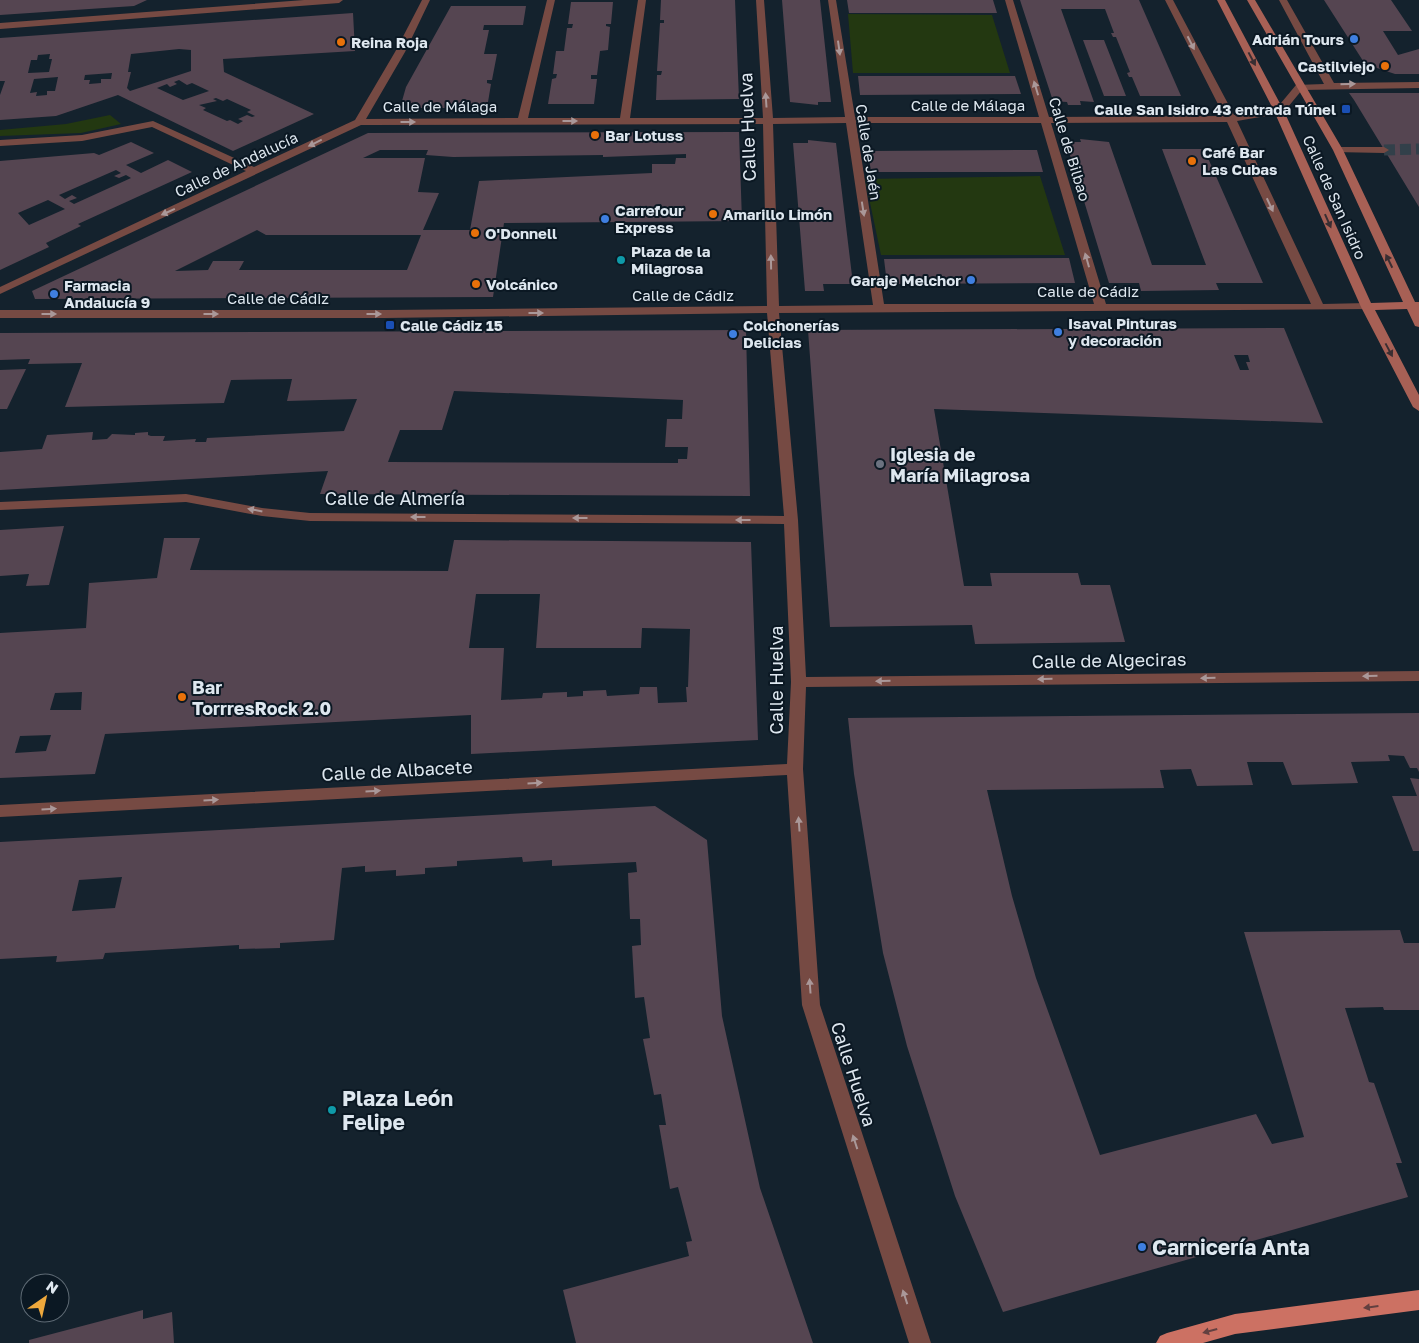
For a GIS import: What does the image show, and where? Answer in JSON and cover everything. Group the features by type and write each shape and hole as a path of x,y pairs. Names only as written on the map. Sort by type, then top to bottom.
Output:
{"main road":[{"name":"Calle de San Isidro","path":"1221,0 1279,111 1367,307 1419,407"},
{"name":"Calle de San Isidro","path":"1251,0 1338,150 1414,305 1419,322"},
{"path":"1367,307 1414,305"},
{"path":"1167,1343 1235,1324 1419,1300"}],"street":[{"path":"184,12 187,0"},
{"path":"0,26 339,0"},
{"path":"359,122 400,52 426,0"},
{"name":"Calle de Málaga","path":"522,121 551,0"},
{"path":"625,120 642,0"},
{"name":"Calle Huelva","path":"760,0 768,119 773,311 791,520 799,682 795,769 811,1005 920,1343"},
{"name":"Calle de Jaén","path":"832,0 879,308"},
{"name":"Calle de Bilbao","path":"1009,0 1101,307"},
{"path":"1168,0 1231,119 1318,306"},
{"path":"1283,0 1330,85"},
{"path":"1279,111 1300,87 1419,85"},
{"name":"Calle de Málaga","path":"359,122 768,119 849,121 1231,119 1279,111"},
{"name":"Calle de Andalucía","path":"0,291 359,122"},
{"path":"0,143 82,138 153,124 256,172"},
{"path":"1338,150 1384,150"},
{"name":"Calle de Cádiz","path":"0,314 1367,307"},
{"name":"Calle de Almería","path":"0,506 186,498 262,512 310,517 791,520"},
{"name":"Calle de Algeciras","path":"799,682 1419,676"},
{"name":"Calle de Albacete","path":"0,811 795,769"}],"green space":[{"path":"848,14 992,15 1010,73 853,73"},
{"path":"110,115 121,124 81,133 0,136 0,130 66,124"},
{"path":"1040,176 1065,255 881,255 865,179"}],"building":[{"path":"0,0 147,0 134,6 0,15"},
{"path":"661,0 735,0 739,99 656,100 657,75 661,75 662,71 657,71 660,23 664,23 664,20 660,20"},
{"path":"782,0 820,0 831,102 818,102 818,105 790,102"},
{"path":"847,0 993,0 997,13 849,13"},
{"path":"1020,0 1139,0 1181,96 1140,96 1132,77 1129,77 1127,73 1130,72 1116,37 1113,37 1111,33 1114,33 1105,9 1061,9 1094,102 1080,101 1081,105 1068,105 1067,102 1053,101"},
{"path":"1324,0 1391,0 1412,31 1383,31 1398,55 1419,49 1419,74 1395,74 1365,64"},
{"path":"571,2 613,2 611,24 606,24 606,26 610,27 608,50 600,51 597,75 591,75 591,79 597,79 594,104 548,104 552,79 556,78 557,74 553,74 556,51 564,51 567,28 572,28 573,24 568,24"},
{"path":"451,6 526,6 523,25 484,25 483,30 489,30 484,54 497,54 492,80 487,80 487,83 491,84 487,108 400,108 406,87"},
{"path":"353,13 355,51 223,59 224,72 314,114 233,151 118,95 56,116 0,120 0,95 5,81 0,81 0,38","holes":["179,49 191,50 191,71 130,91 127,88 131,72 128,72 131,54","50,54 49,59 52,59 49,72 28,73 31,60 37,60 38,55","112,73 111,79 101,79 101,83 89,84 90,80 84,80 85,75","58,77 55,91 47,91 47,95 36,96 37,92 30,93 34,79","179,80 187,85 192,83 209,91 183,100 157,88 167,84 170,87 177,84 174,82","216,98 223,101 227,99 251,110 247,112 255,116 247,115 238,119 243,121 238,124 203,110 206,108 199,105 217,101 213,99"]},
{"path":"1083,40 1104,40 1126,96 1104,96"},
{"path":"858,76 1015,76 1021,94 860,95"},
{"path":"1349,93 1419,93 1419,207 1354,100"},
{"path":"739,132 742,221 504,223 493,297 35,299 32,291 368,133","holes":["380,150 428,150 426,155 453,157 603,155 603,157 686,154 686,158 676,158 675,164 652,164 652,173 479,181 470,230 423,230 439,193 418,192 425,158 363,158","257,230 266,235 421,235 407,270 239,270 244,261 213,261 208,270 175,271"]},
{"path":"1080,139 1109,142 1152,265 1206,265 1162,149 1204,149 1263,283 1216,283 1219,290 1141,291 1139,283 1109,283 1066,142 1081,142"},
{"path":"808,140 836,143 853,284 823,284 824,291 805,291 793,143 808,143"},
{"path":"131,142 154,153 126,165 141,173 168,160 192,172 78,224 81,226 46,243 49,247 0,270 0,161 94,153 99,155","holes":["116,170 121,173 114,176 119,178 126,175 131,178 74,204 69,201 77,198 72,195 65,199 59,195","48,200 65,209 29,225 18,213"]},
{"path":"1037,150 1043,172 871,172 868,151"},
{"path":"1069,258 1075,283 887,284 884,259"},
{"path":"1284,328 1323,423 934,409 964,586 992,586 990,573 1078,573 1081,585 1110,585 1125,642 975,644 972,625 830,627 808,330","holes":["1234,355 1248,355 1250,362 1246,362 1249,370 1240,370"]},
{"path":"746,330 750,496 320,494 328,471 0,490 0,452 42,449 47,435 93,432 92,440 107,439 112,434 135,435 135,433 148,432 148,435 151,436 165,436 163,441 196,439 195,442 206,442 207,438 344,431 357,399 287,401 292,379 231,380 224,403 65,407 82,363 28,364 30,359 0,360 0,333","holes":["454,391 683,400 682,419 667,419 665,447 688,447 687,459 678,459 678,463 388,462 400,430 442,430"]},
{"path":"26,369 7,409 0,409 0,370"},
{"path":"64,526 49,585 26,586 29,574 0,576 0,530"},
{"path":"164,538 200,538 190,570 448,571 454,540 751,542 758,740 471,754 471,715 105,734 95,774 0,778 0,633 86,628 89,583 157,578","holes":["476,594 540,594 536,648 641,648 642,628 690,629 688,687 686,687 687,702 658,703 657,687 640,687 639,694 607,696 606,690 583,691 583,696 567,697 567,692 543,693 542,698 501,700 504,648 469,648","82,692 81,710 50,710 55,693","51,735 46,751 15,753 20,736"]},
{"path":"1419,713 1419,772 1417,768 1410,768 1404,756 1388,755 1390,761 1351,762 1358,783 1292,785 1283,762 1247,762 1253,785 1197,786 1191,769 1160,770 1164,788 987,790 1012,896 1036,978 1100,1155 1256,1114 1272,1144 1304,1137 1244,932 1400,930 1404,943 1419,943 1419,1010 1384,1010 1383,1007 1345,1008 1369,1082 1374,1083 1402,1163 1396,1163 1408,1197 1003,1312 955,1196 907,1046 883,953 854,774 848,718"},
{"path":"1410,778 1419,779 1419,851 1413,851 1392,796 1417,796"},
{"path":"655,806 707,840 722,1016 760,1188 813,1343 576,1343 563,1290 689,1256 686,1242 692,1241 678,1187 670,1189 659,1125 666,1125 661,1094 654,1095 643,1039 650,1038 644,997 635,998 632,946 641,945 640,919 630,919 628,873 637,872 636,862 552,866 552,860 523,862 522,857 457,861 457,866 425,868 425,874 396,876 396,870 365,872 365,866 342,868 334,940 280,943 280,948 239,949 239,945 105,953 103,959 56,962 57,956 0,959 0,842","holes":["122,877 115,908 72,911 79,880"]},
{"path":"143,1310 143,1319 172,1312 174,1343 29,1343 29,1340"}],"tunnel":[{"path":"1384,150 1419,149"}],"place":[{"name":"Adrián Tours","path":"1354,39"},
{"name":"Reina Roja","path":"341,42"},
{"name":"Castilviejo","path":"1385,66"},
{"name":"Calle San Isidro 43 entrada Túnel","path":"1346,109"},
{"name":"Bar Lotuss","path":"595,135"},
{"name":"Café Bar Las Cubas","path":"1192,161"},
{"name":"Amarillo Limón","path":"713,214"},
{"name":"Carrefour Express","path":"605,219"},
{"name":"O'Donnell","path":"475,233"},
{"name":"Plaza de la Milagrosa","path":"621,260"},
{"name":"Garaje Melchor","path":"971,280"},
{"name":"Volcánico","path":"476,284"},
{"name":"Farmacia Andalucía 9","path":"54,294"},
{"name":"Calle Cádiz 15","path":"390,325"},
{"name":"Isaval Pinturas y decoración","path":"1058,332"},
{"name":"Colchonerías Delicias","path":"733,334"},
{"name":"Iglesia de María Milagrosa","path":"880,464"},
{"name":"Bar TorrresRock 2.0","path":"182,697"},
{"name":"Plaza León Felipe","path":"332,1110"},
{"name":"Carnicería Anta","path":"1142,1247"}]}
